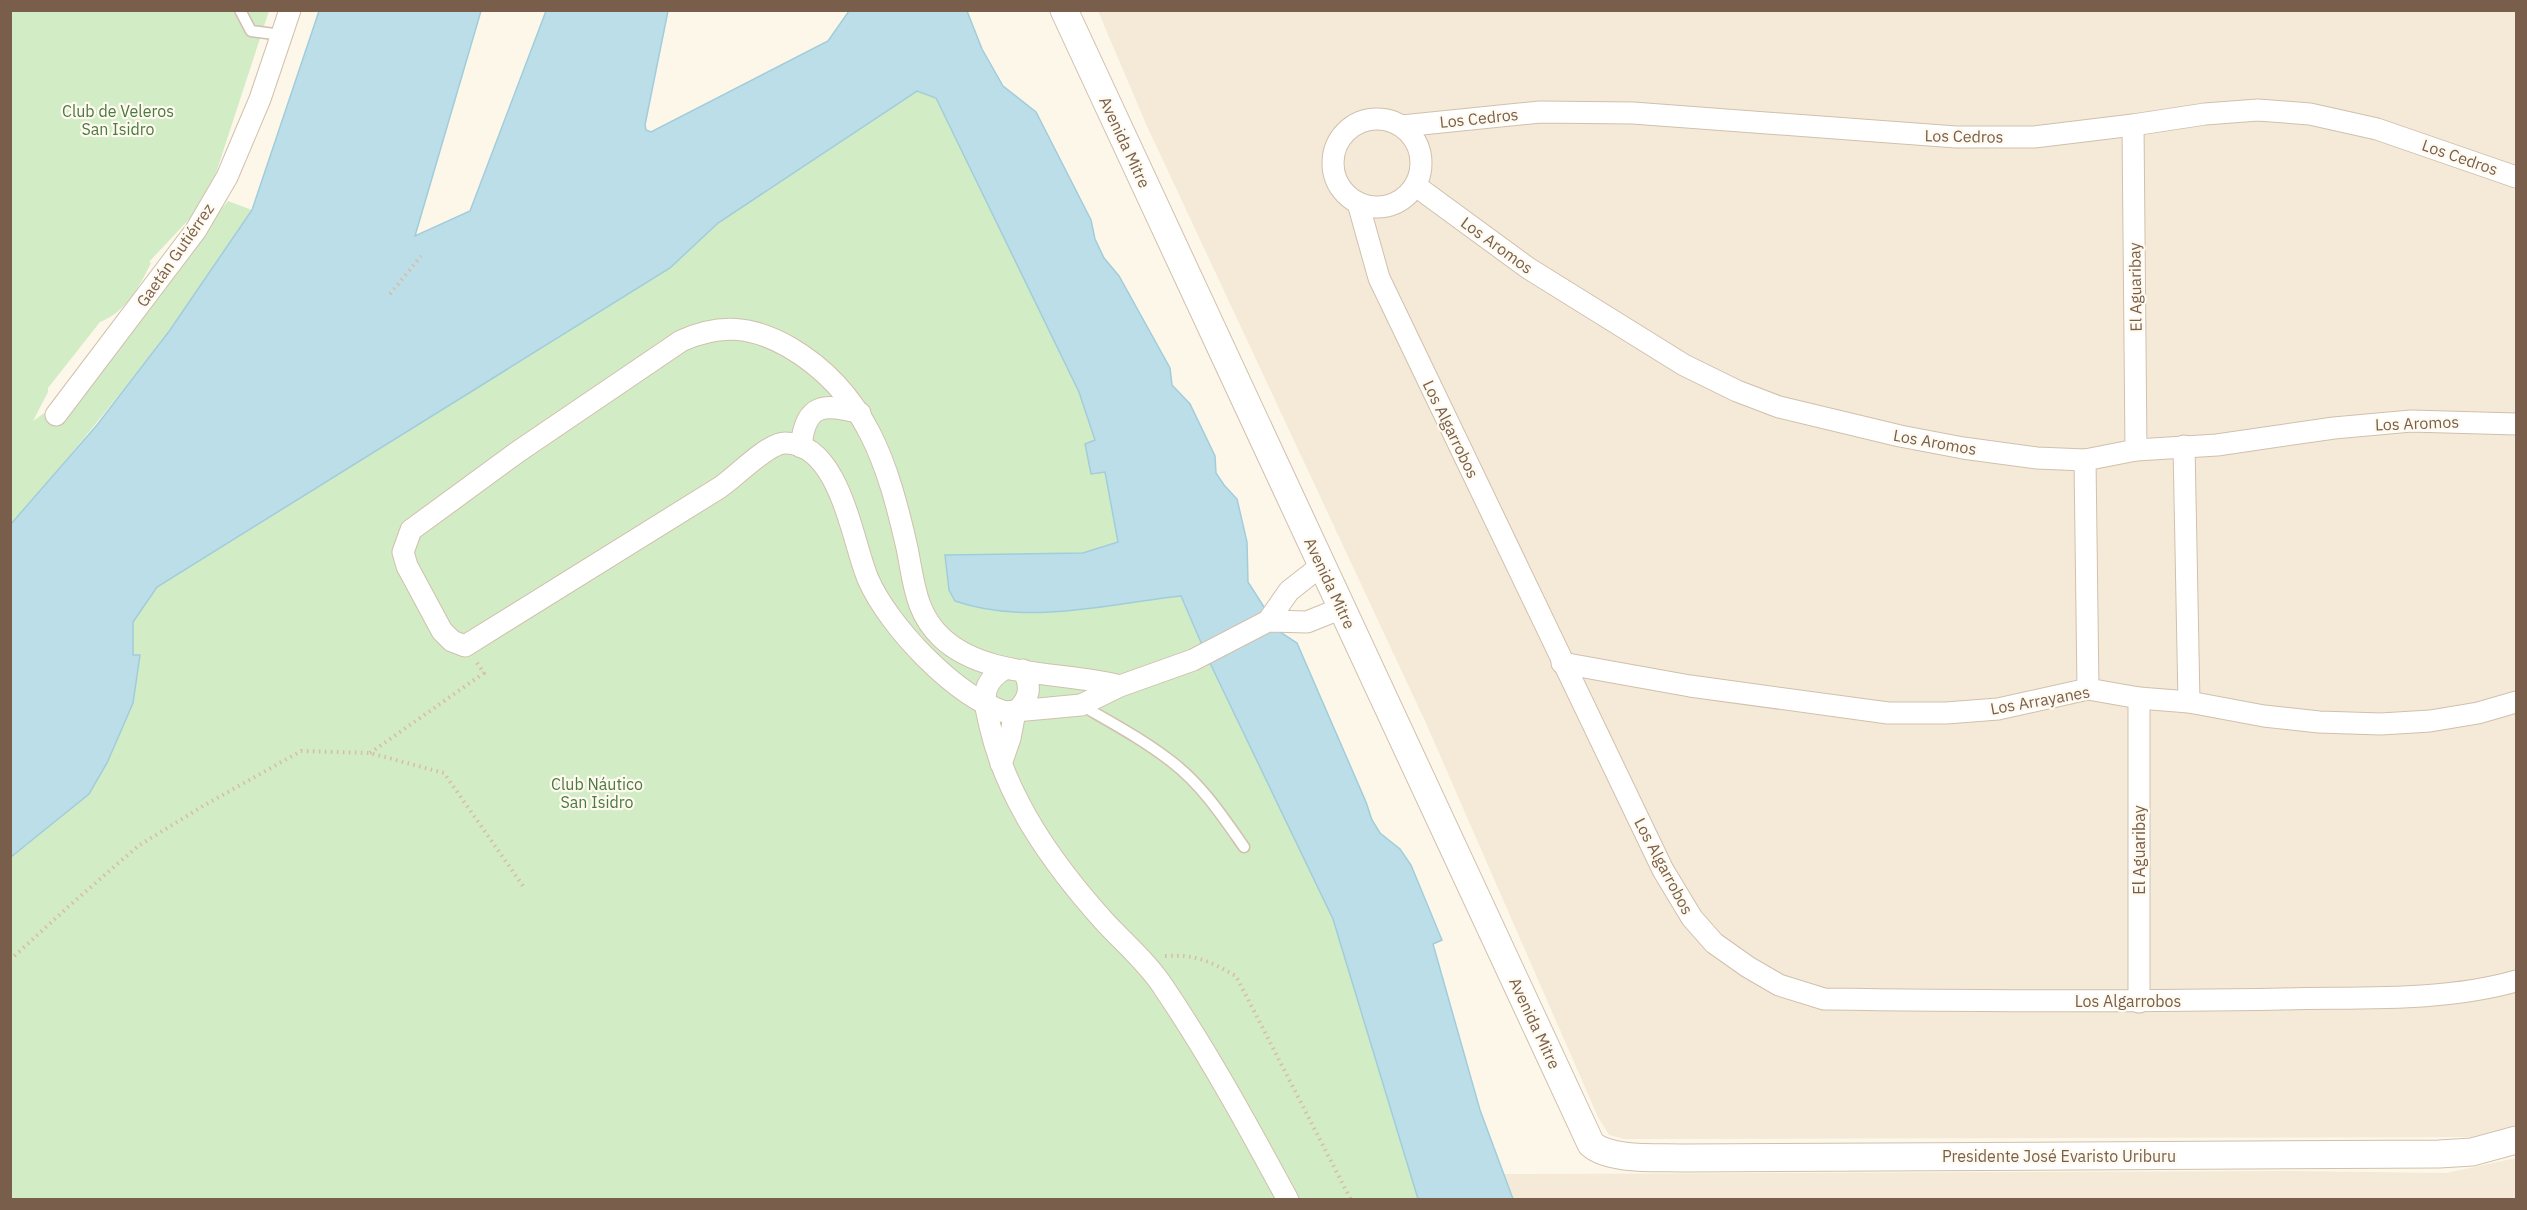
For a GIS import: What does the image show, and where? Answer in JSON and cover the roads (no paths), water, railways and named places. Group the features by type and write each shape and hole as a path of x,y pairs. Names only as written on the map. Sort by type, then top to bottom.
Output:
{"street":[{"name":"Gaetán Gutiérrez","path":"56,415 196,230 227,177 260,99 290,10"},
{"name":"Avenida Mitre","path":"1064,10 1591,1144 1600,1152"},
{"name":"Los Cedros","path":"1358,203 1346,195 1337,183 1333,169 1333,154 1338,140 1348,129 1367,120 1389,120 1402,126 1540,112 1633,114 1956,137 2034,137 2205,114 2258,110 2310,114 2377,129 2517,177"},
{"name":"El Aguaribay","path":"2133,125 2136,450"},
{"path":"1358,203 1370,207 1383,207 1407,196 1416,186 1421,174 1422,160 1416,141 1402,126"},
{"name":"Los Aromos","path":"1416,186 1528,268 1684,365 1737,391 1779,407 1900,436 1963,448 2037,458 2085,460 2136,450 2217,445 2334,428 2411,421 2517,424"},
{"name":"Los Algarrobos","path":"1358,203 1379,278 1562,663 1675,892 1692,918 1714,943 1748,967 1779,985 1824,999 2139,1002 2412,996 2464,991 2517,981"},
{"path":"1120,686 1092,679 1015,669 968,656 941,637 921,612 904,534 877,446 860,413 846,394 812,361 774,339 732,327 702,331 681,341 519,451 411,530 403,552 406,566 442,631 452,642 465,646 732,480 776,444 786,442 813,454 824,465 839,490 868,579 887,612 916,648 962,688 994,708 1015,712 1081,705 1120,686 1193,660 1264,623 1289,591 1322,565"},
{"path":"801,447 803,427 820,409 835,406 860,413"},
{"path":"2184,446 2189,702"},
{"path":"2085,460 2088,689"},
{"path":"1264,623 1306,622 1342,608"},
{"name":"Los Arrayanes","path":"1562,663 1690,686 1888,713 1946,713 1998,709 2088,689 2139,698 2189,702 2264,716 2319,722 2381,724 2478,713 2517,702"},
{"path":"1015,669 997,673 985,691 985,702 1001,764 1029,823 1069,880 1162,985 1223,1080 1288,1200"},
{"path":"1001,764 1010,738 1015,712 1028,698 1029,688 1015,669"},
{"name":"El Aguaribay","path":"2139,698 2139,1002"},
{"name":"Presidente José Evaristo Uriburu","path":"1600,1152 1614,1155 1684,1158 2439,1154 2472,1152 2517,1140"}],"lane":[{"path":"240,10 251,31 282,35"},
{"path":"1081,705 1128,732 1174,763 1212,802 1244,847"}],"water":[{"path":"319,11 481,11 415,236 470,211 546,11 668,11 645,125 646,130 651,132 828,41 849,11 967,11 982,49 1003,86 1036,112 1091,220 1095,239 1104,258 1119,276 1170,368 1172,385 1190,404 1215,456 1216,473 1237,499 1247,542 1248,582 1280,632 1297,643 1372,820 1380,833 1400,849 1411,865 1442,940 1433,944 1480,1110 1513,1199 1418,1199 1333,919 1209,661 1181,596 1096,608 1039,613 983,608 955,601 949,590 945,555 1083,553 1118,542 1105,472 1091,474 1085,444 1095,440 1079,392 936,98 917,91 718,223 670,268 157,587 133,622 133,655 140,655 133,703 107,763 89,794 11,857 11,524 97,425 170,330 252,210"}],"park label":[{"name":"Club de Veleros San Isidro","path":"118,120"},
{"name":"Club Náutico San Isidro","path":"597,793"}]}
